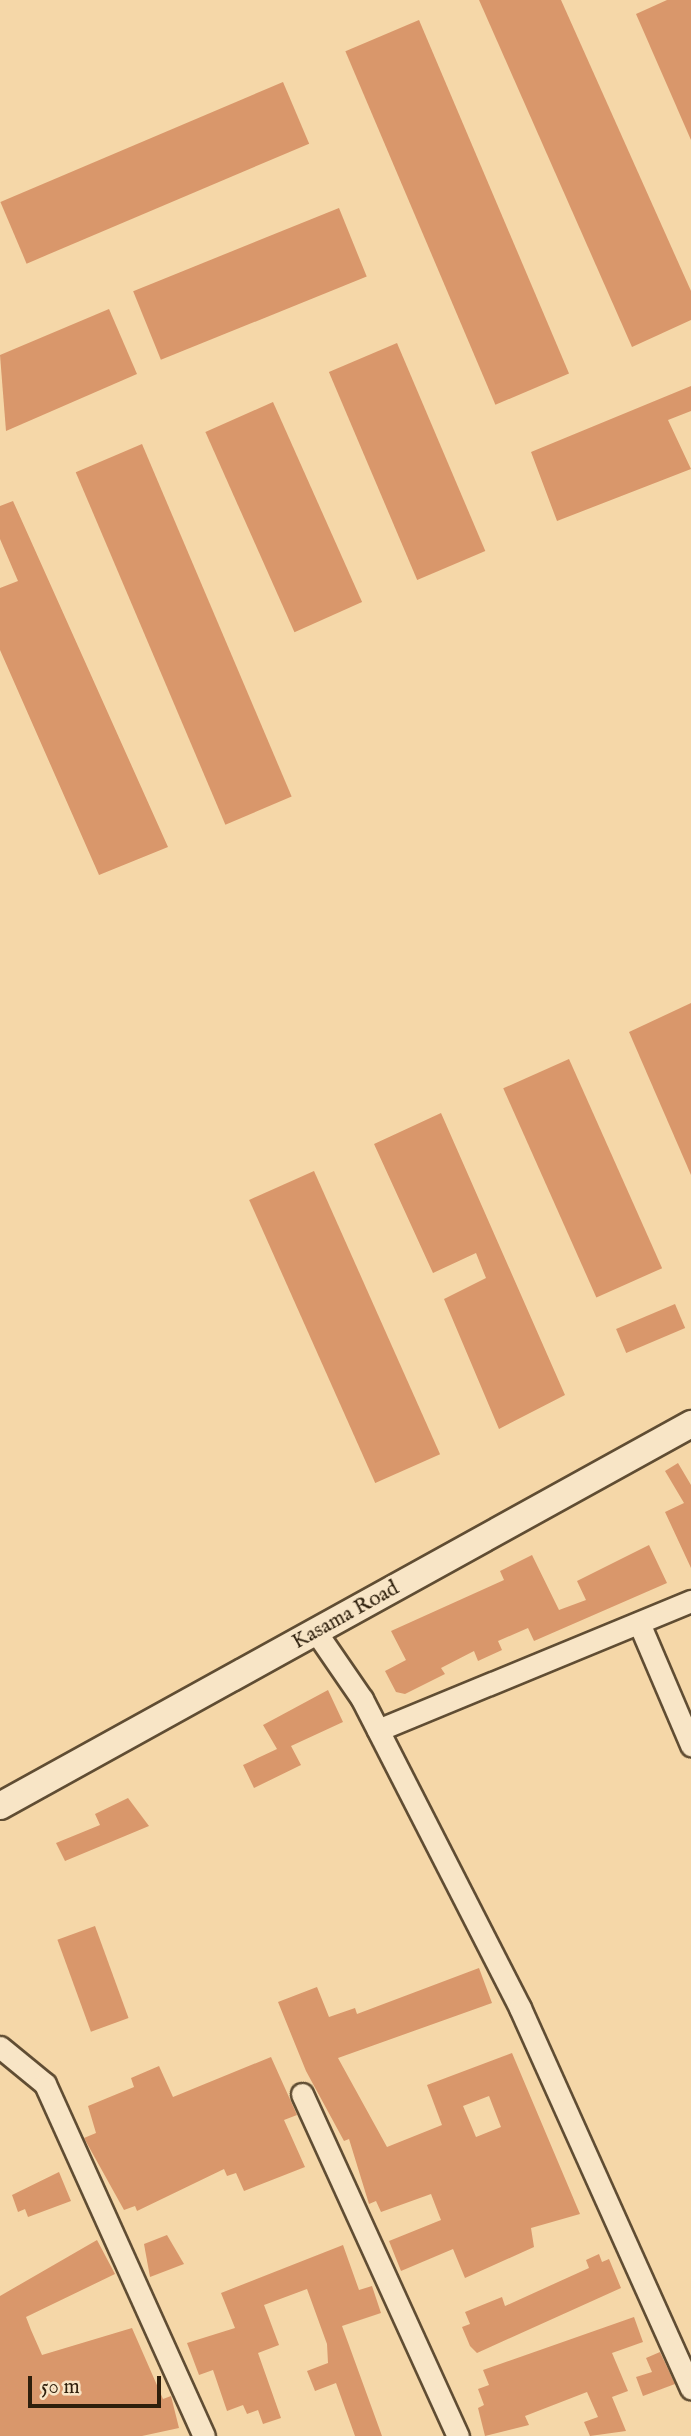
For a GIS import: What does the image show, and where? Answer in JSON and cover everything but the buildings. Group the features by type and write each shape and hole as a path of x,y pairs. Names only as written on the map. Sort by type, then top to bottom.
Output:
{"street":[{"name":"Kasama Road","path":"0,1806 691,1424"},
{"path":"378,1730 691,1601"},
{"path":"639,1623 691,1745"},
{"path":"316,1632 378,1730 520,2008 691,2388"},
{"path":"0,2047 45,2084 62,2116 204,2436"},
{"path":"302,2094 458,2436"}]}
